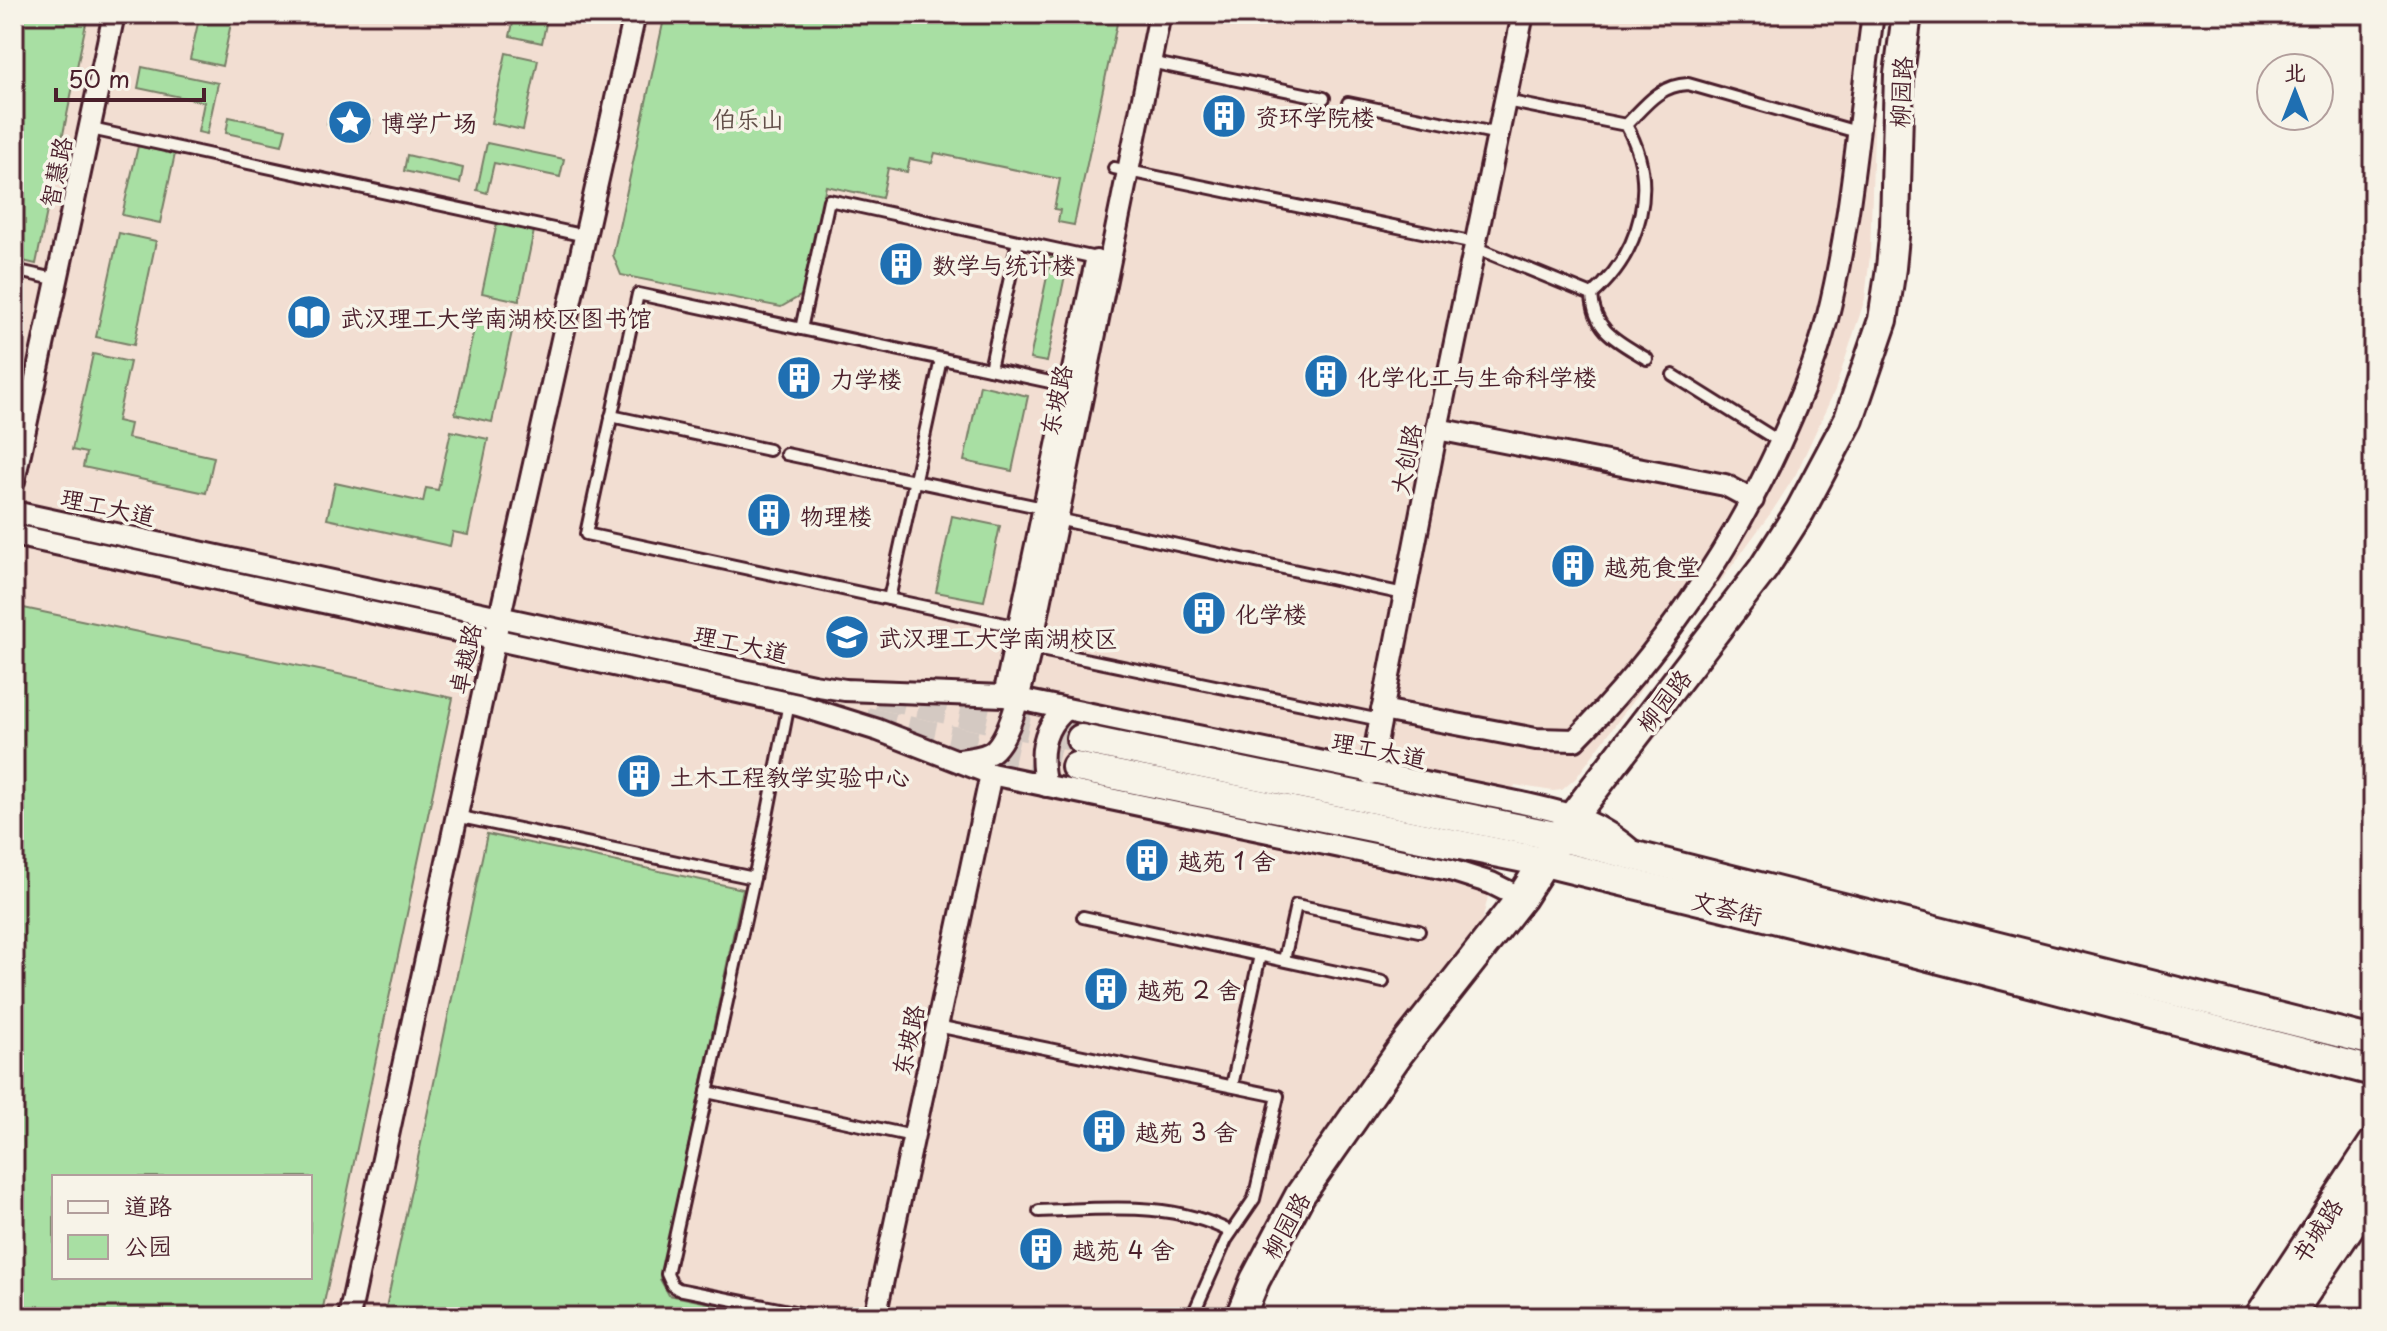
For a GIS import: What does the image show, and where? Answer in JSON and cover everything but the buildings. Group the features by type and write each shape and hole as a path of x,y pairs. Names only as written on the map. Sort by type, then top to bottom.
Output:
{"main road":[{"name":"柳园路","path":"1240,1317 1255,1280 1300,1195 1399,1053 1521,898 1567,826 1763,569 1800,511 1849,419 1883,320 1891,268 1899,74 1907,14"},
{"name":"文荟街","path":"1081,739 1567,826 1639,857 2373,1041"},
{"name":"文荟街","path":"1076,767 1544,862 1913,952 2373,1071"},
{"name":"书城路","path":"2259,1317 2373,1144"},
{"name":"书城路","path":"2289,1317 2373,1192"}],"street":[{"name":"智慧路","path":"14,481 114,14"},
{"name":"卓越路","path":"349,1317 495,638 635,14"},
{"name":"东坡路","path":"955,760 981,756 995,749 1005,733 1019,627 1050,514 1121,169 1147,14"},
{"name":"东坡路","path":"1010,698 1031,648 1069,386 1096,258 1150,62 1160,14"},
{"name":"大创路","path":"1370,774 1437,429 1523,14"},
{"path":"1381,715 1536,739 1575,740 1610,705 1681,612 1732,538 1753,500 1807,380 1826,322 1842,240 1873,14"},
{"path":"1437,429 1725,485 1753,500"},
{"name":"理工大道","path":"14,512 813,685 845,690 1010,698 1066,709 1370,774 1567,826"},
{"name":"理工大道","path":"14,535 789,703 878,730 991,774 1450,870 1491,883 1521,898"},
{"path":"1046,786 1043,744 1050,726 1066,709"},
{"name":"东坡路","path":"875,1317 991,774"}],"lane":[{"path":"1150,62 1324,98"},
{"path":"1626,125 1659,91 1688,84 1857,132"},
{"path":"1506,101 1626,125 1636,142 1642,170 1637,229 1621,265 1592,295"},
{"path":"1348,103 1499,134"},
{"path":"91,129 586,236"},
{"path":"1121,169 1475,245 1592,295"},
{"path":"801,329 829,200 1096,258"},
{"path":"990,369 1018,241"},
{"path":"14,270 59,280"},
{"path":"1019,627 586,534 638,294 1069,386"},
{"path":"1592,295 1594,314 1601,327 1647,359"},
{"path":"889,599 941,359"},
{"path":"1673,375 1780,442"},
{"path":"611,416 769,450"},
{"path":"786,454 1404,594"},
{"path":"1031,648 1381,715"},
{"path":"789,703 754,878 668,1268 669,1280 678,1289 820,1317"},
{"path":"456,816 754,878"},
{"path":"1284,960 1296,905 1419,931"},
{"path":"1083,917 1383,982"},
{"path":"1232,1086 1260,955"},
{"path":"937,1026 1278,1096 1254,1199 1231,1232 1192,1317"},
{"path":"707,1092 913,1136"},
{"path":"1039,1211 1146,1208 1211,1222 1231,1232"}],"shaded area":[{"name":"武汉理工大学南湖校区","path":"14,14 1885,14 1875,101 1870,255 1865,299 1835,390 1796,474 1773,510 1576,778 1562,790 1515,785 1480,930 1229,1317 14,1317"}],"green space":[{"path":"14,14 88,14 36,264 14,259"},
{"path":"200,14 233,14 222,66 190,59"},
{"path":"515,14 548,14 542,43 510,36"},
{"name":"伯乐山","path":"665,14 1119,14 1074,225 1058,222 1060,210 1054,209 1060,179 935,153 932,163 910,159 907,172 888,168 882,198 826,186 802,295 781,307 621,275 613,255"},
{"path":"506,53 538,60 523,130 491,123"},
{"path":"142,67 218,83 207,134 198,132 204,102 138,88"},
{"path":"330,112 373,121 370,133 346,125 327,124"},
{"path":"229,117 286,129 282,145 226,133"},
{"path":"487,143 564,159 560,177 494,163 487,193 477,190"},
{"path":"138,146 175,154 160,223 122,215"},
{"path":"407,155 463,168 460,183 404,171"},
{"path":"497,223 534,231 519,301 482,293"},
{"path":"119,233 156,241 134,345 96,337"},
{"path":"1051,257 1068,261 1047,362 1030,359"},
{"path":"478,311 515,318 492,422 455,414"},
{"path":"93,354 130,362 117,421 130,424 127,438 214,457 206,493 83,467 86,453 72,450"},
{"path":"980,385 1028,396 1012,471 964,461"},
{"path":"451,431 488,439 468,535 453,532 450,546 327,519 335,483 423,502 426,488 438,490"},
{"path":"952,516 1000,526 984,601 936,592"},
{"path":"14,606 453,698 321,1317 14,1317"},
{"path":"487,834 743,889 660,1279 669,1295 778,1317 384,1317"}],"tunnel":[{"path":"878,695 1081,739"},
{"path":"866,721 1076,767"}],"place":[{"name":"资环学院楼","path":"1224,116"},
{"name":"博学广场","path":"350,122"},
{"name":"数学与统计楼","path":"901,264"},
{"name":"武汉理工大学南湖校区图书馆","path":"309,317"},
{"name":"化学化工与生命科学楼","path":"1326,376"},
{"name":"力学楼","path":"799,378"},
{"name":"物理楼","path":"769,515"},
{"name":"越苑食堂","path":"1573,566"},
{"name":"化学楼","path":"1204,613"},
{"name":"武汉理工大学南湖校区","path":"847,637"},
{"name":"土木工程教学实验中心","path":"639,776"},
{"name":"越苑 1 舍","path":"1147,860"},
{"name":"越苑 2 舍","path":"1106,989"},
{"name":"越苑 3 舍","path":"1104,1131"},
{"name":"越苑 4 舍","path":"1041,1249"}]}
